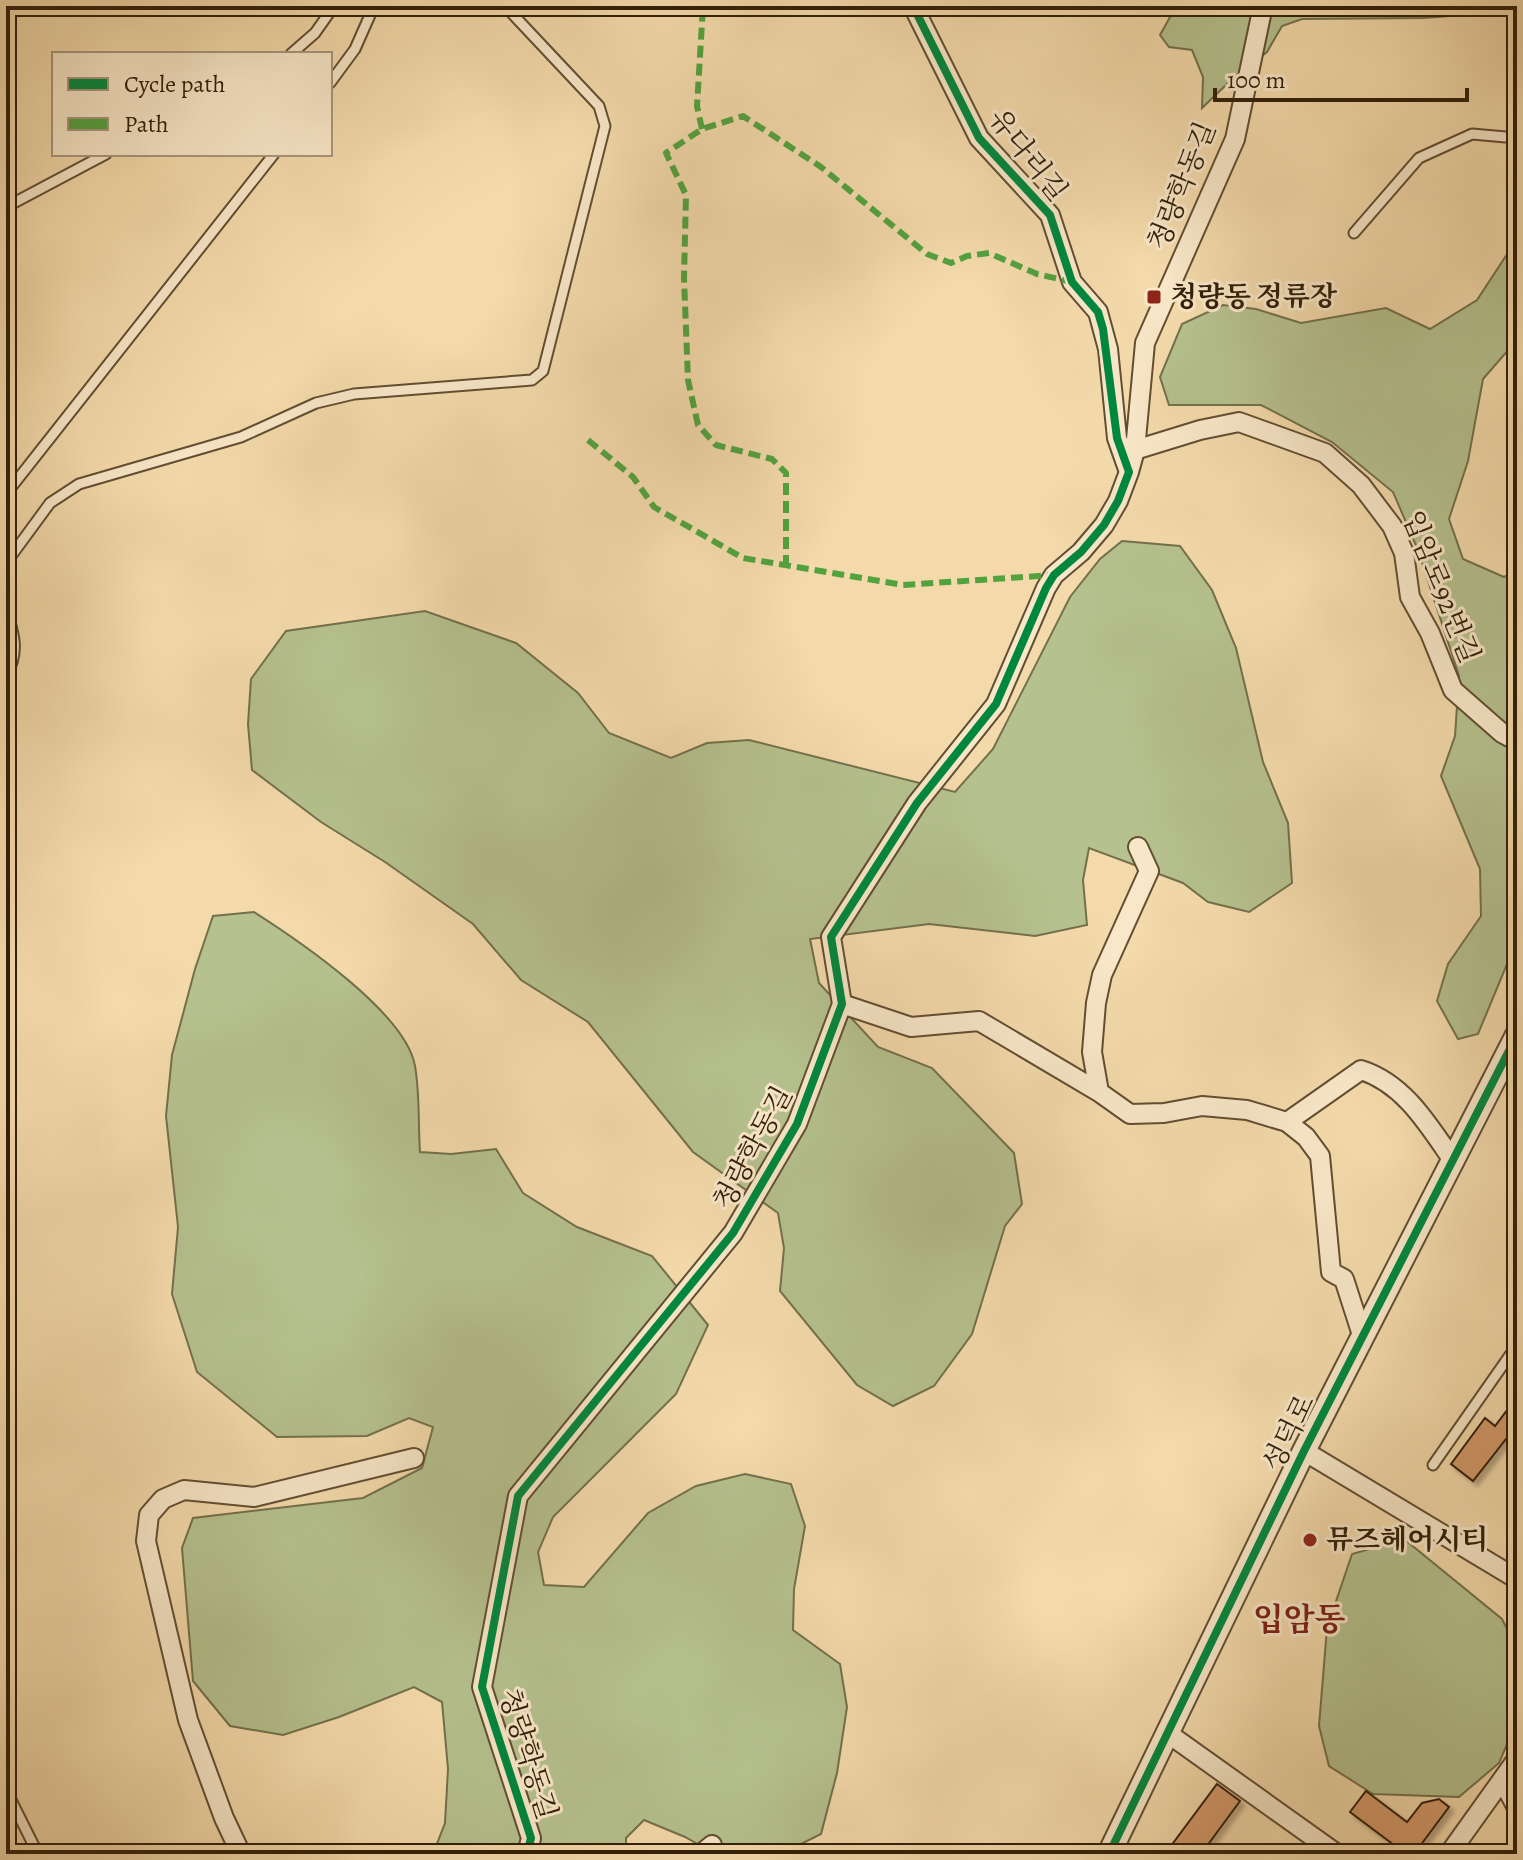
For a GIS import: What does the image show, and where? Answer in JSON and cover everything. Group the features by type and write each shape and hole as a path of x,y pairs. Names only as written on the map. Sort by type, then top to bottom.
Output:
{"street":[{"name":"유다리길","path":"913,6 979,138 1050,215 1072,282 1098,312 1108,349 1117,438 1129,472"},
{"name":"청량학동길","path":"527,1854 531,1838 482,1687 518,1496 733,1233 797,1124 842,1004 831,937 917,803 996,704 1054,575 1081,552 1104,525 1118,501 1135,450 1145,343 1235,139 1263,6"},
{"name":"입암로92번길","path":"1135,450 1200,430 1239,422 1325,453 1361,485 1392,526 1404,553 1410,597 1430,633 1453,690 1502,733 1517,741"},
{"path":"1099,1092 1092,1052 1096,1003 1102,975 1149,871 1138,847"},
{"path":"842,1004 911,1027 979,1021 1099,1092 1130,1114 1164,1113 1202,1106 1247,1110 1287,1122 1306,1137 1320,1156 1331,1272 1344,1279 1362,1335"},
{"name":"성덕로","path":"1109,1854 1304,1451 1517,1035"},
{"path":"1287,1122 1361,1070 1373,1074 1413,1104 1454,1162"},
{"name":"성덕로","path":"1304,1451 1517,1579"},
{"path":"241,1854 224,1818 188,1720 146,1541 149,1515 163,1499 184,1490 254,1497 414,1458"},
{"path":"1166,1732 1337,1854"},
{"path":"1449,1854 1517,1759"},
{"path":"1503,1781 1517,1808"}],"lane":[{"path":"293,52 321,26 334,6"},
{"path":"332,80 355,49 374,6"},
{"path":"6,563 50,503 79,484 241,437 316,403 354,394 532,380 543,371 605,126 599,106 505,6"},
{"path":"1354,233 1419,158 1472,134 1517,138"},
{"path":"6,207 102,156"},
{"path":"6,494 272,156"},
{"path":"6,609 15,637 14,663 6,676"},
{"path":"1433,1465 1517,1345"},
{"path":"6,1790 38,1854"}],"green space":[{"path":"1182,6 1506,6 1505,12 1423,18 1302,19 1282,26 1267,52 1202,108 1203,77 1192,50 1169,47 1160,35 1174,10"},
{"path":"1517,239 1517,340 1483,379 1468,461 1449,519 1463,559 1504,577 1517,569 1517,940 1478,1034 1458,1039 1437,1001 1448,964 1481,916 1480,869 1441,776 1455,736 1459,676 1418,550 1393,492 1332,442 1261,405 1169,405 1160,377 1182,324 1223,305 1256,309 1301,323 1386,308 1430,329 1477,300"},
{"path":"1122,541 1180,546 1212,590 1236,648 1263,762 1288,823 1292,883 1249,912 1208,902 1183,883 1089,848 1083,880 1087,925 1035,936 929,924 810,939 819,983 878,1047 932,1068 1014,1153 1022,1204 1005,1226 972,1334 934,1386 893,1406 857,1385 780,1291 784,1248 778,1213 693,1152 588,1022 521,980 473,924 385,862 321,822 252,770 248,724 251,679 286,631 425,611 516,643 578,693 609,733 671,758 707,743 749,740 955,792 993,749 1070,597 1100,559"},
{"path":"254,912 348,980 372,1001 407,1045 415,1066 420,1152 451,1154 496,1149 523,1193 577,1227 652,1256 708,1325 676,1394 553,1517 538,1552 544,1585 584,1587 648,1513 696,1486 745,1474 791,1484 805,1526 794,1589 793,1630 840,1664 847,1707 837,1773 821,1834 781,1854 715,1854 644,1820 626,1838 626,1854 433,1854 445,1823 448,1769 442,1702 414,1687 283,1735 230,1726 193,1681 182,1548 193,1518 363,1498 422,1468 433,1427 409,1418 367,1436 277,1437 197,1372 172,1294 178,1227 166,1116 172,1055 213,916"},
{"path":"1404,1539 1502,1619 1517,1649 1517,1721 1499,1763 1459,1797 1373,1794 1329,1766 1319,1726 1327,1628 1352,1554"}],"building":[{"path":"1517,1397 1517,1440 1510,1434 1473,1481 1451,1464 1485,1418 1495,1426"},
{"path":"1217,1784 1240,1801 1201,1854 1165,1854"},
{"path":"1366,1791 1407,1822 1422,1803 1439,1799 1449,1807 1414,1854 1406,1854 1350,1812"},
{"path":"1467,1843 1482,1854 1459,1854"}],"marked path":[{"path":"702,129 697,106 703,6"},
{"path":"786,567 786,473 772,459 716,445 698,425 688,380 684,278 686,195 666,153 702,129 743,116 821,167 927,254 951,263 967,256 989,253 1037,274 1072,282"},
{"path":"588,440 633,477 654,507 743,558 903,585 1054,575"}],"cycle path":[{"path":"527,1854 531,1838 482,1687 518,1496 733,1233 797,1124 842,1004 831,937 917,803 996,704 1046,588 1054,575 1081,552 1104,525 1118,501 1129,472 1117,438 1103,329 1098,312 1072,282 1050,215 979,138 913,6"},
{"path":"1109,1854 1304,1451 1517,1035"}],"place":[{"name":"청량동 정류장","path":"1154,297"},
{"name":"뮤즈헤어시티","path":"1310,1540"}],"district":[{"name":"입암동","path":"1299,1619"}]}
